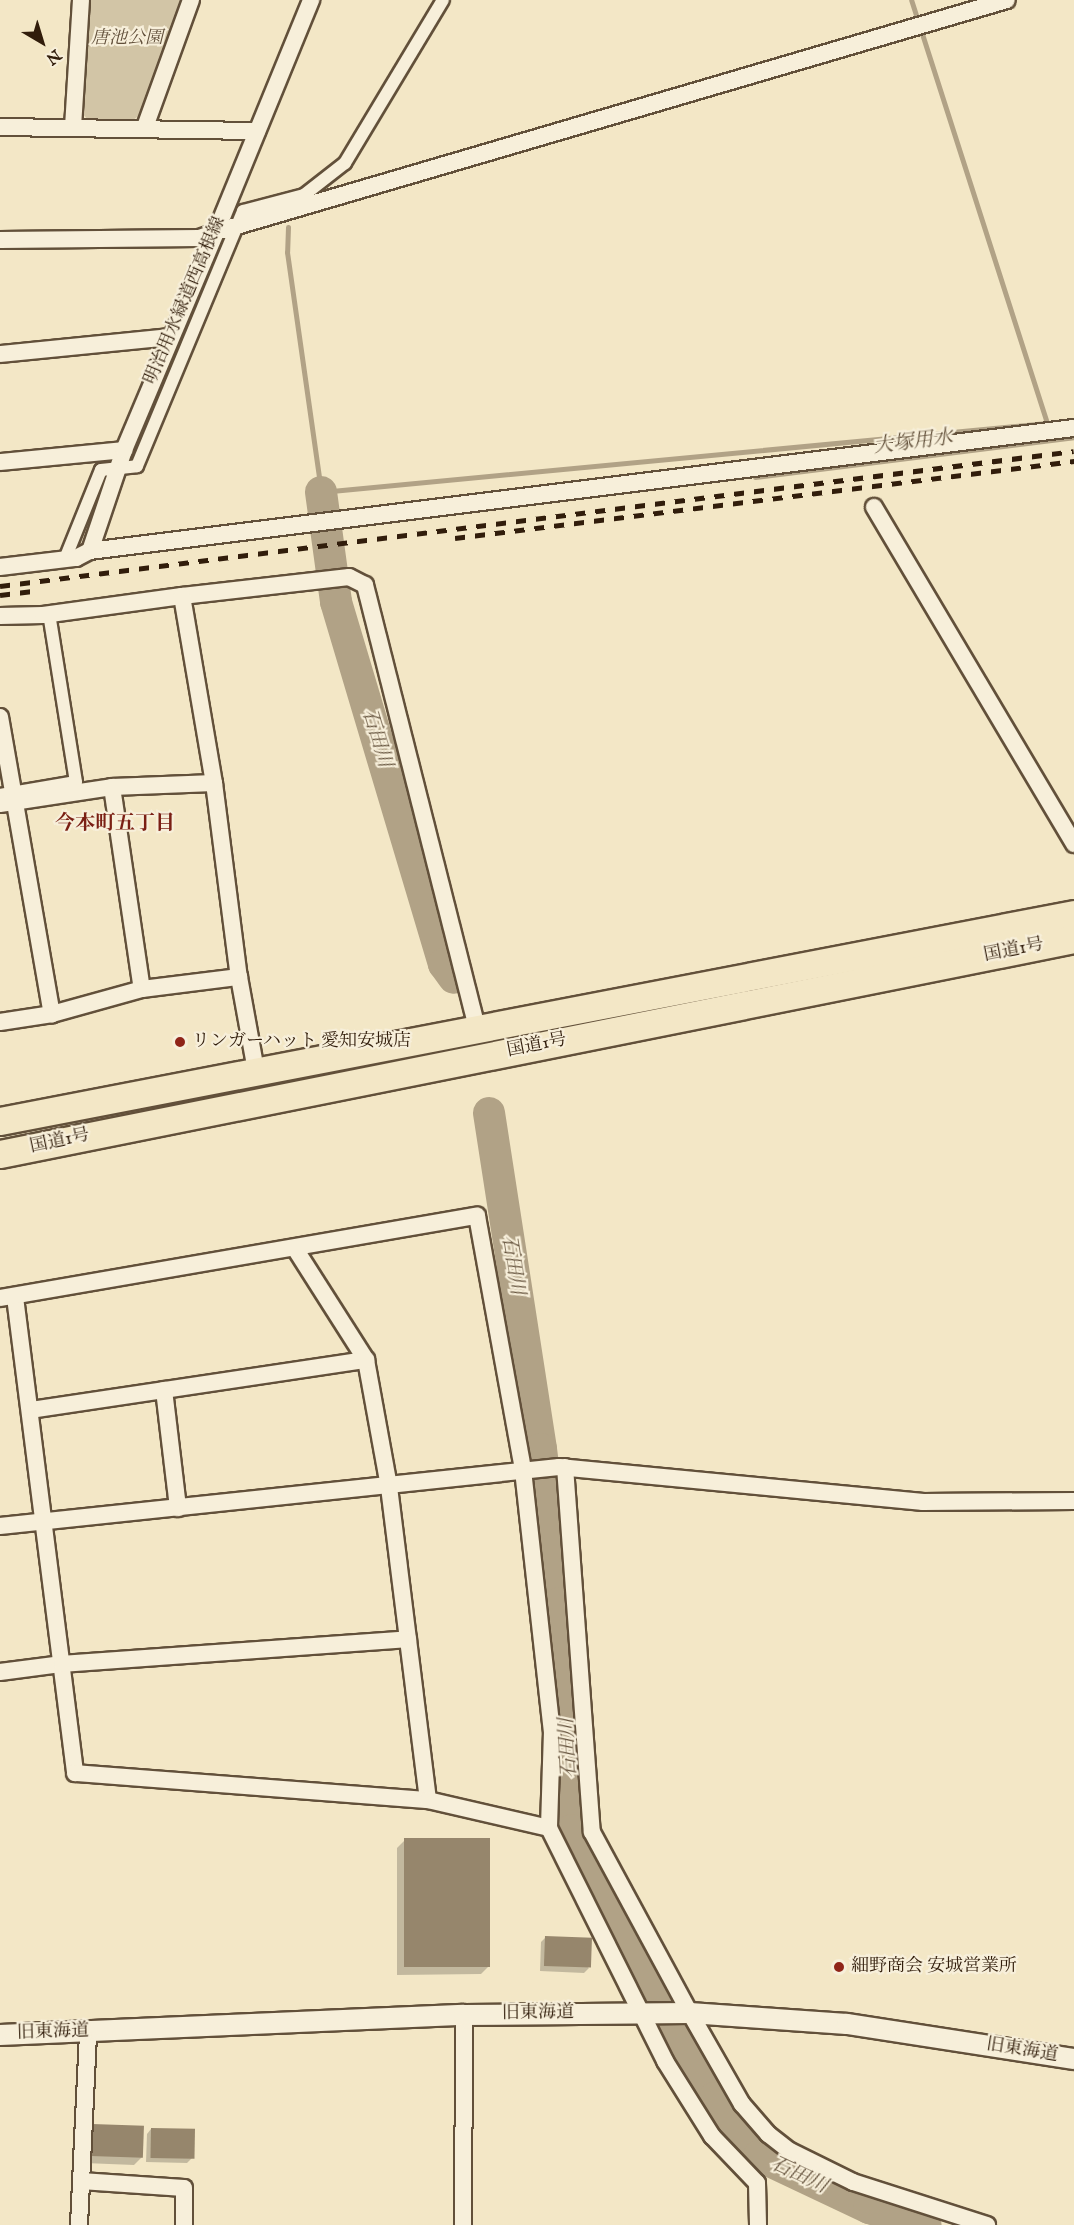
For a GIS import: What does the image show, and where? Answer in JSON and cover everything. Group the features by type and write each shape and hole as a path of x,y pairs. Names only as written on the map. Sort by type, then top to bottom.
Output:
{"highway":[{"name":"国道1号","path":"0,1120 1074,914"},
{"name":"国道1号","path":"0,1154 1074,939"}],"street":[{"path":"73,127 81,0"},
{"path":"145,127 191,0"},
{"path":"90,551 124,450 311,0"},
{"name":"明治用水緑道西高根線","path":"65,559 101,470 137,466 243,211 304,195 345,163 443,0"},
{"path":"0,240 199,238 1007,0"},
{"path":"0,127 145,127 257,131"},
{"path":"0,354 170,337"},
{"path":"0,567 65,559 90,551 305,524 349,521 1074,428"},
{"path":"0,462 124,450"},
{"path":"874,507 1074,843"},
{"path":"0,616 49,614 349,577 365,585 477,1029"},
{"path":"182,596 214,783 239,977 256,1071"},
{"path":"6,799 76,783 49,614"},
{"path":"0,717 6,799 52,1014"},
{"path":"6,799 112,787 214,783"},
{"path":"112,787 142,989"},
{"path":"0,1022 52,1014 142,989 239,977"},
{"path":"549,1828 428,1800 75,1773 31,1410 8,1298 296,1250 477,1216 526,1470 552,1731 549,1828 648,2013 665,2061 712,2136 756,2183 758,2225"},
{"path":"296,1250 366,1360 389,1487 428,1800"},
{"path":"31,1410 366,1360"},
{"path":"164,1390 178,1508"},
{"path":"562,1467 592,1832 687,2013 742,2104 768,2134 790,2151 853,2182 987,2225"},
{"path":"0,1526 389,1487 562,1467 923,1502 1074,1501"},
{"path":"0,1672 62,1664 408,1639"},
{"name":"旧東海道","path":"0,2035 464,2015 687,2013 847,2024 1074,2059"},
{"path":"463,2225 464,2015"},
{"path":"79,2225 88,2032"},
{"path":"81,2181 184,2188 184,2225"}],"green space":[{"name":"唐池公園","path":"90,0 182,0 140,115 133,120 88,120 83,114"}],"building":[{"path":"404,1838 490,1838 490,1967 404,1967"},
{"path":"545,1936 592,1938 591,1968 544,1966"},
{"path":"92,2124 144,2126 143,2158 91,2156"},
{"path":"151,2128 195,2129 194,2159 150,2158"}],"waterway":[{"path":"288,227 287,252 321,492 1047,423 911,0"},
{"name":"大塚用水","path":"755,477 1074,437"},
{"name":"石田川","path":"321,492 336,602 444,964 454,978"},
{"name":"石田川","path":"489,1113 541,1449 560,1603 572,1830 681,2042 714,2098 759,2156 869,2208 926,2225"}],"railway":[{"path":"0,586 1074,451"},
{"path":"455,538 1074,461"},
{"path":"0,595 35,591"}],"place":[{"name":"リンガーハット 愛知安城店","path":"180,1042"},
{"name":"細野商会 安城営業所","path":"839,1967"}],"district":[{"name":"今本町五丁目","path":"115,823"}]}
